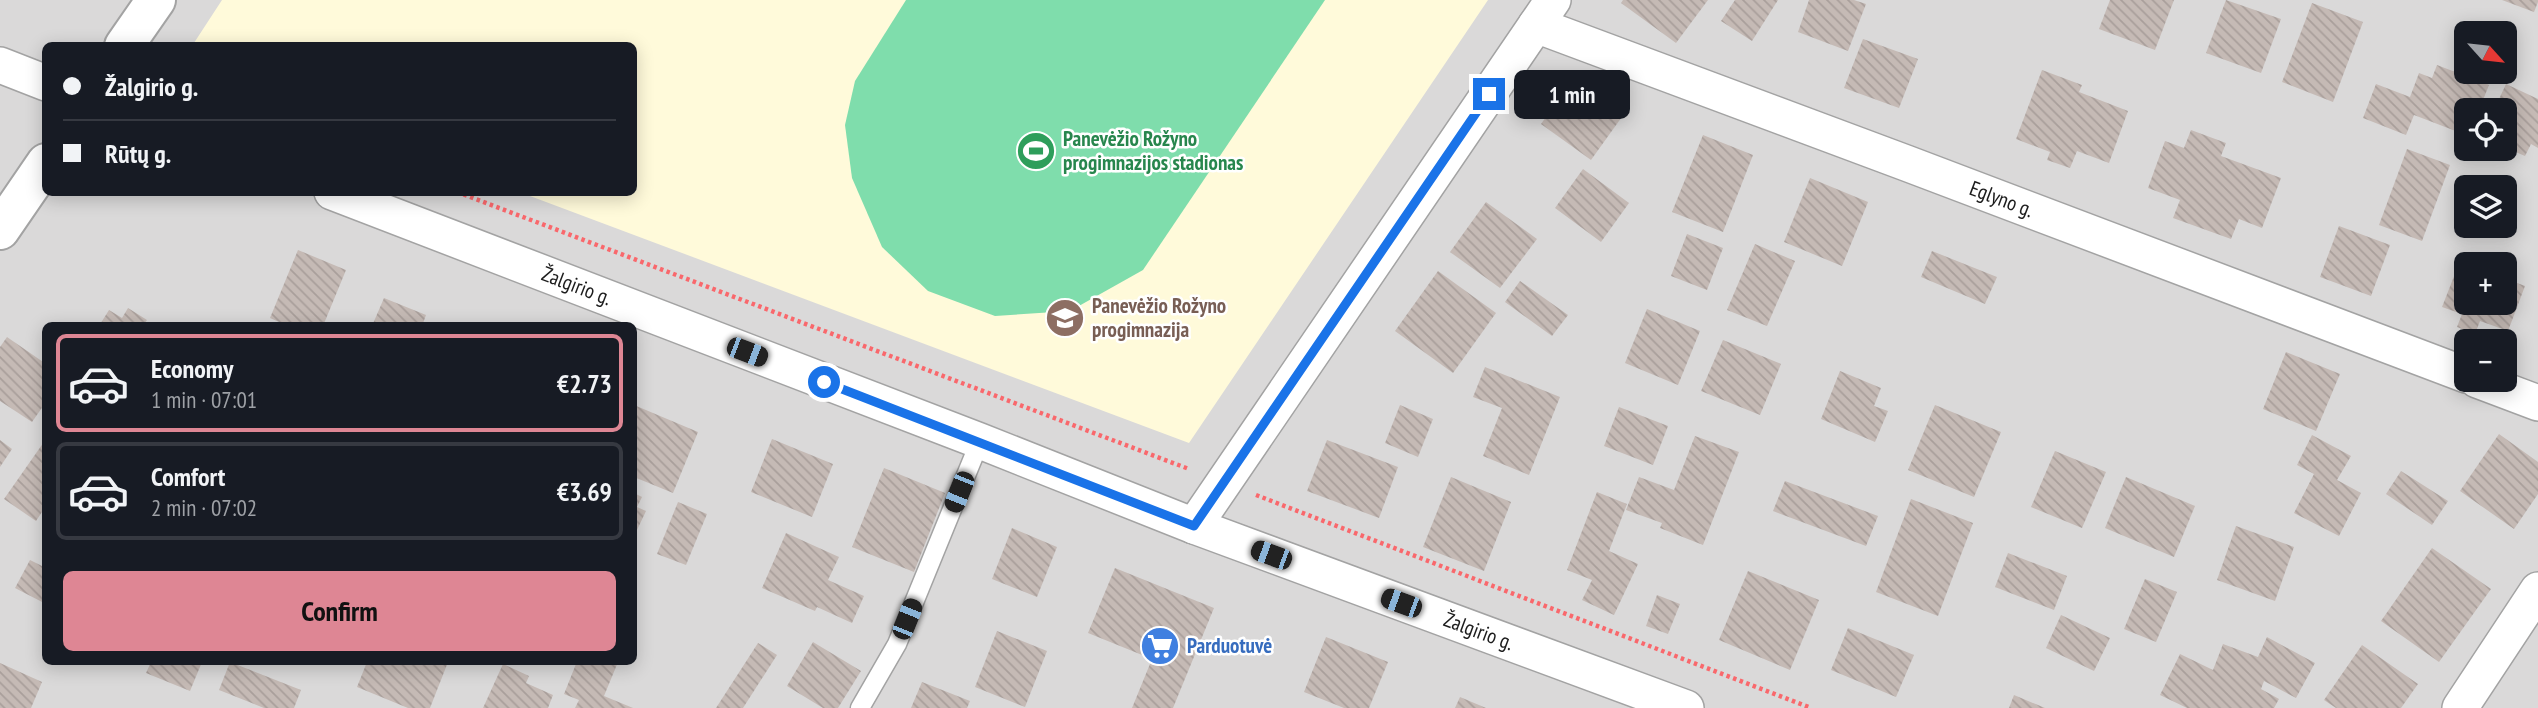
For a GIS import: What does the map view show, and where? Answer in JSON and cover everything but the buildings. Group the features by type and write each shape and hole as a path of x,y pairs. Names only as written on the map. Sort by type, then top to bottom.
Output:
{"street":[{"path":"127,42 156,0"},
{"path":"1194,526 1544,13"},
{"name":"Eglyno g.","path":"1544,13 1906,163 2454,370"},
{"path":"0,65 42,81"},
{"path":"0,230 42,169"},
{"name":"Žalgirio g.","path":"342,196 1194,526 1686,708"},
{"path":"2509,392 2538,403"},
{"path":"2460,708 2538,590"}],"lane":[{"path":"860,708 897,644 980,441"}],"path":[{"path":"468,196 1811,708"}],"shaded area":[{"path":"0,0 2538,0 2538,708 0,708"},
{"name":"Panevėžio Rožyno progimnazija","path":"222,0 1488,0 1189,443 530,196 637,196 637,42 195,42"}],"green space":[{"name":"Panevėžio Rožyno progimnazijos stadionas","path":"906,0 1325,0 1143,270 1070,311 995,316 928,291 882,247 852,178 845,125 855,81"}],"place":[{"name":"Panevėžio Rožyno progimnazijos stadionas","path":"1036,151"},
{"name":"Panevėžio Rožyno progimnazija","path":"1065,318"},
{"name":"Parduotuvė","path":"1160,646"}],"route":[{"path":"824,382 1194,526 1489,94"}]}
